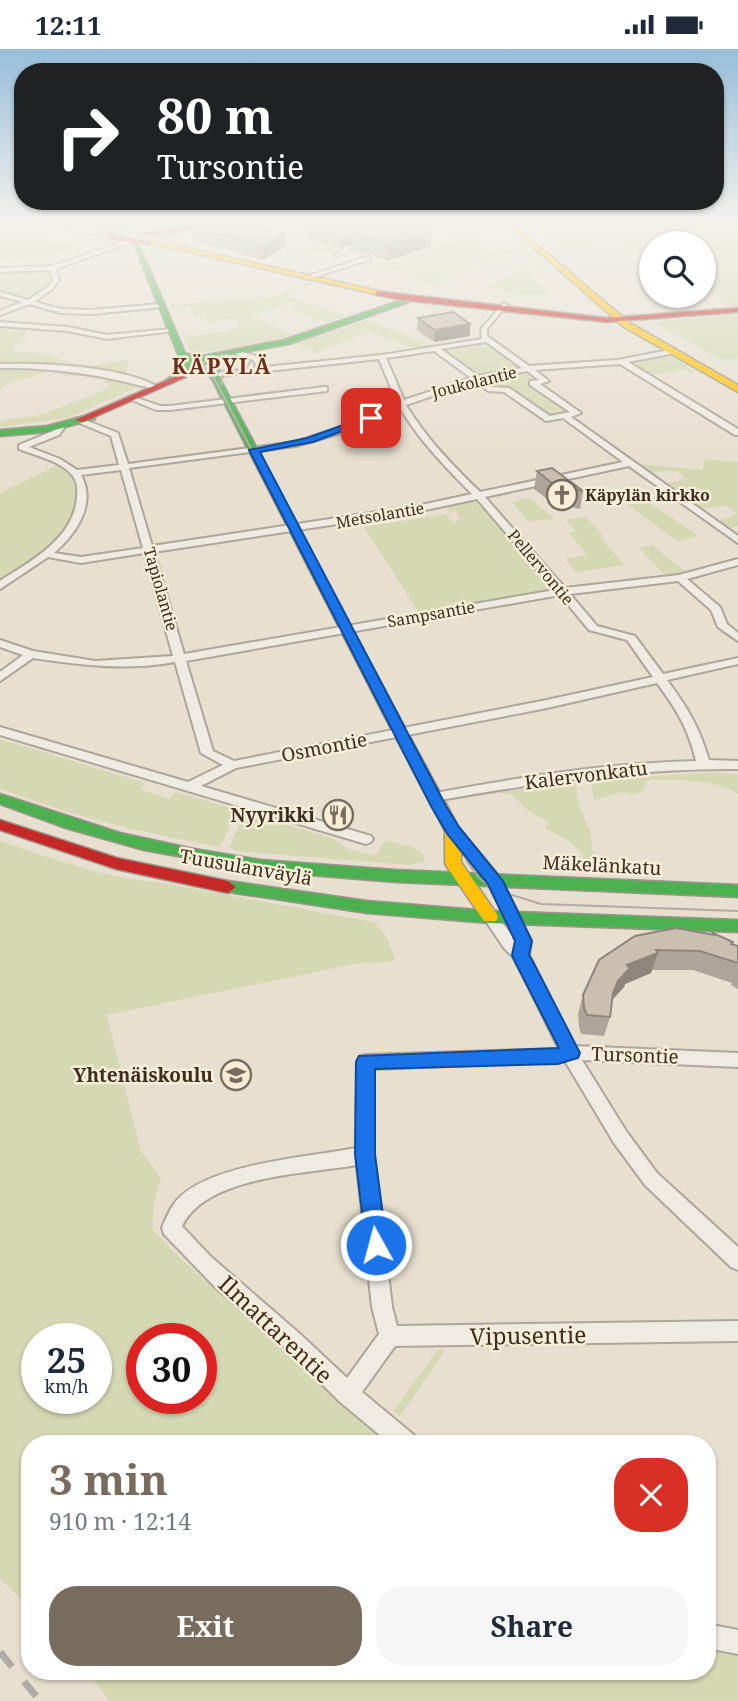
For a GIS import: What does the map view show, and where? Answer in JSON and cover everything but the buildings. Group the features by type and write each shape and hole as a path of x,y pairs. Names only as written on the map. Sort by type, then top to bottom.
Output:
{"main road":[{"path":"157,298 171,331 228,401 453,831 495,881 513,918"},
{"path":"0,433 57,426 80,420 200,366 286,342 405,298"},
{"path":"420,298 619,318 738,310"},
{"path":"596,298 619,318 738,389"},
{"path":"615,298 639,318 738,375"},
{"name":"Tuusulanväylä","path":"0,799 47,817 117,838 191,855 315,871 464,879"},
{"name":"Tuusulanväylä","path":"0,825 102,860 178,876 320,901 490,917"},
{"path":"453,831 452,858 490,917 738,926"},
{"name":"Mäkelänkatu","path":"464,879 738,891"}],"street":[{"path":"12,298 48,309 75,311 161,306"},
{"path":"0,313 36,298"},
{"path":"486,340 484,329 503,306"},
{"path":"0,324 61,328 107,337 171,331"},
{"path":"200,366 263,370 382,357 486,340 545,381 533,383 577,413 549,419 506,390 491,389 436,349"},
{"name":"Joukolantie","path":"75,473 296,444 330,435 402,403 475,379 529,369 621,361 672,351"},
{"path":"246,354 263,370"},
{"name":"Pellervontie","path":"382,357 402,403 426,440 479,496 593,628 631,638 662,680 695,733 703,763"},
{"path":"621,361 738,433"},
{"path":"0,366 41,365 98,371 162,384"},
{"path":"131,398 166,408 324,389"},
{"path":"565,416 738,540"},
{"name":"Tapiolantie","path":"80,420 115,434 207,753 233,765"},
{"path":"0,586 45,554 62,538 79,514 83,501 82,485 75,473 22,447 56,433 57,426"},
{"name":"Metsolantie","path":"45,554 81,561 295,528 416,509 629,463"},
{"name":"Sampsantie","path":"0,643 32,654 95,664 120,665 181,659 561,592 681,578 738,562"},
{"path":"681,578 716,609 722,625 738,638"},
{"path":"0,678 32,654"},
{"name":"Osmontie","path":"189,786 233,765 662,680 738,661"},
{"path":"0,731 366,839"},
{"name":"Kalervonkatu","path":"435,797 576,774 703,763 738,765"},
{"path":"490,917 509,944 521,955 578,1068 620,1137 646,1173 738,1260"},
{"path":"513,918 524,941 521,955"},
{"name":"Tursontie","path":"365,1155 365,1062 558,1056 571,1053 738,1060"},
{"path":"347,1395 390,1336 382,1307 365,1155"},
{"name":"Ilmattarentie","path":"365,1155 296,1165 208,1187 184,1205 173,1219 171,1228 189,1250 310,1357 347,1395 396,1435"},
{"name":"Vipusentie","path":"390,1336 738,1331"},
{"path":"716,1638 738,1642"}],"green space":[{"path":"252,298 293,298 345,316 326,322 290,310 303,305 294,301 248,317 293,334 253,346 192,353 183,336 223,332 253,321 239,324 237,319 242,317 208,322 206,317 195,317 190,306 171,308 170,305"},
{"path":"719,298 738,298 738,307 725,305 728,304"},
{"path":"738,314 738,359 720,359 654,322"},
{"path":"366,320 434,346 417,349 370,332 316,352 297,344"},
{"path":"0,325 25,327 26,340 13,347 15,352 47,353 67,362 92,366 129,359 125,377 106,371 73,377 48,372 5,385 0,390"},
{"path":"491,346 524,367 478,376 443,352"},
{"path":"667,353 696,372 686,369 650,376 626,361"},
{"path":"529,371 538,379 531,382 569,413 548,415 510,389 488,385 481,379"},
{"path":"106,374 143,385 67,418 0,427 0,421 44,414 111,387 104,382"},
{"path":"704,459 738,462 738,514 726,506 703,508 668,483 682,480 684,476 669,471 653,473 641,464 703,470"},
{"path":"57,465 74,481 80,497 76,514 50,545 0,581 0,493"},
{"path":"529,498 554,519 528,521 512,502"},
{"path":"475,499 491,513 554,590 419,613 364,527 445,514 454,522 460,518 455,511 448,512 447,508 361,522"},
{"path":"647,501 699,536 677,541 628,505"},
{"path":"738,514 738,526 731,528 719,520"},
{"path":"586,517 602,533 600,537 625,565 576,572 565,559 587,555 569,533 576,531 566,520"},
{"path":"652,545 686,572 666,576 639,548"},
{"path":"0,739 145,783 141,790 170,799 175,792 238,810 220,847 81,816 0,788"},
{"path":"705,773 738,774 738,794 719,785 707,783 647,780 643,790 634,795 622,792 594,800 591,780"},
{"path":"575,781 579,805 590,831 596,871 584,871 582,853 568,840 544,828 549,822 528,811 510,794 496,793"},
{"path":"246,812 334,839 348,849 376,856 385,840 412,847 423,854 425,862 410,865 235,851 229,847"},
{"path":"0,841 117,876 374,922 387,938 396,961 354,964 107,1015 141,1151 161,1178 154,1203 152,1229 179,1257 379,1435 21,1435 21,1600 0,1578"},
{"path":"438,1350 445,1350 400,1416 393,1411"},
{"path":"716,1645 738,1650 738,1701 109,1701 94,1680 716,1680"}],"tram line":[{"path":"221,384 223,376 246,368 251,361 226,355 213,357 202,364 214,378 468,863 479,878 496,890 541,904 738,911"}],"railway":[{"path":"0,1652 21,1678"},
{"path":"23,1680 40,1701"}],"traffic: fast":[{"path":"158,298 186,365"},
{"path":"169,381 202,357 286,342 405,302"},
{"path":"181,354 216,365 214,375 390,713"},
{"path":"0,433 47,429 92,417"},
{"path":"0,799 144,845 227,861 295,869 464,879"},
{"path":"464,879 738,891"},
{"path":"228,887 367,907 490,917"},
{"path":"490,917 738,926"}],"traffic: slow":[{"path":"596,298 627,325 738,389"},
{"path":"390,713 453,831 494,881 513,918"},
{"path":"453,831 453,863 490,917"}],"traffic: jam":[{"path":"403,298 607,320 738,310"},
{"path":"80,420 182,377"},
{"path":"0,825 116,863 228,887"}],"place":[{"name":"Käpylän kirkko","path":"562,495"},
{"name":"Nyyrikki","path":"338,815"},
{"name":"Yhtenäiskoulu","path":"236,1075"}],"district":[{"name":"KÄPYLÄ","path":"222,366"}],"route":[{"path":"371,418 344,430 296,444 254,450 439,806 453,831 495,881 524,941 521,955 523,960 571,1053 558,1056 365,1062 365,1155 376,1245"}]}
